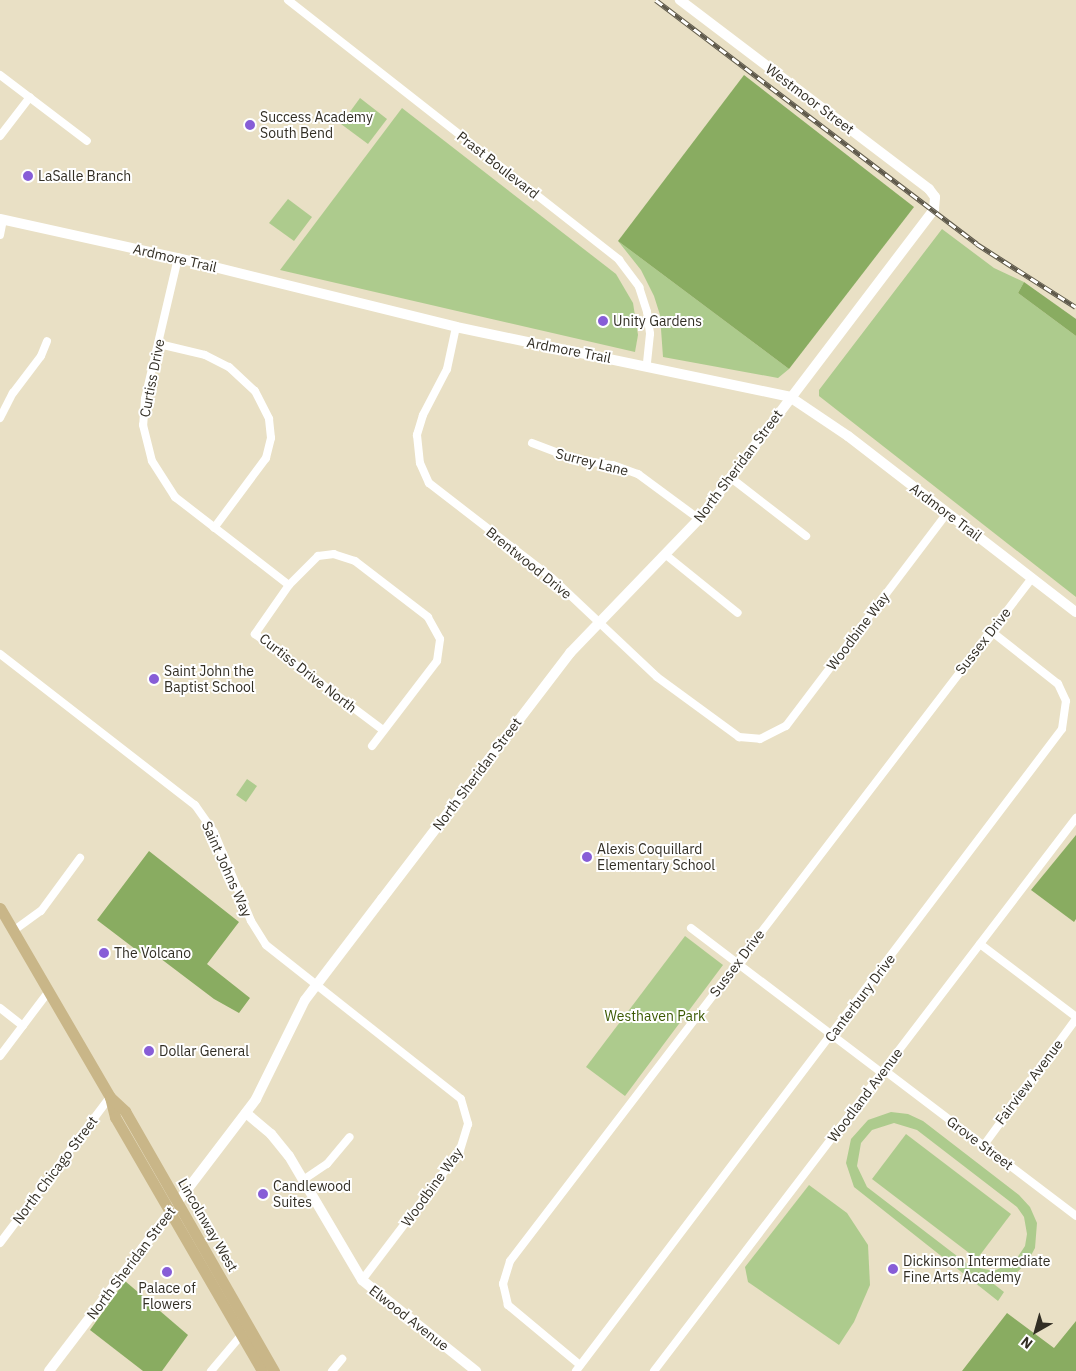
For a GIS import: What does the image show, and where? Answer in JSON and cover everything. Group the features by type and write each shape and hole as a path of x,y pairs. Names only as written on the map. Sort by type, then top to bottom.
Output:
{"main road":[{"name":"Lincolnway West","path":"0,908 110,1097 124,1111 274,1371"},
{"name":"Lincolnway West","path":"110,1097 115,1117 262,1371"}],"street":[{"name":"Prast Boulevard","path":"288,0 619,260 639,287 647,312 650,334 647,365"},
{"name":"Westmoor Street","path":"680,0 929,189 935,201"},
{"path":"0,75 87,141"},
{"path":"0,136 30,97"},
{"name":"North Sheridan Street","path":"50,1371 246,1113 266,1083 298,1012 316,985 560,664 699,519 932,211 935,201"},
{"name":"Ardmore Trail","path":"2,220 178,258 456,327 647,365 790,397 947,513 1076,612"},
{"path":"0,235 2,220"},
{"name":"Curtiss Drive","path":"178,258 145,399 143,425 152,461 175,497 289,585"},
{"name":"Brentwood Drive","path":"456,327 447,369 423,415 417,435 417,451 424,474 438,492 552,578 641,664 723,728 739,737 760,739"},
{"path":"0,418 13,393 41,356 47,341"},
{"path":"158,344 205,355 229,367 255,391 269,419 271,438 266,458 214,528"},
{"name":"Surrey Lane","path":"532,443 574,459 613,465 638,474 699,519"},
{"path":"731,478 806,536"},
{"name":"Woodbine Way","path":"760,739 779,732 792,719 947,513"},
{"path":"289,585 318,556 342,555 434,624 440,639 436,661 372,746"},
{"path":"666,555 738,613"},
{"name":"Sussex Drive","path":"578,1368 508,1305 502,1284 507,1266 1032,578"},
{"name":"Curtiss Drive North","path":"289,585 255,634 383,730"},
{"name":"Canterbury Drive","path":"578,1368 1062,729 1066,701 1058,684 991,631"},
{"name":"Saint Johns Way","path":"0,654 195,805 214,832 259,936 275,953 450,1087"},
{"name":"Woodland Avenue","path":"654,1371 1076,818"},
{"path":"13,931 41,911 80,858"},
{"name":"Grove Street","path":"690,928 831,1036 984,1145 1076,1216"},
{"path":"980,944 1076,1018"},
{"path":"0,1056 49,991"},
{"path":"0,1008 23,1026"},
{"name":"Fairview Avenue","path":"984,1145 1076,1018"},
{"name":"Woodbine Way","path":"362,1280 464,1142 467,1114 461,1099 450,1087"},
{"name":"North Chicago Street","path":"0,1243 110,1097"},
{"name":"Elwood Avenue","path":"246,1113 281,1145 362,1280 476,1371"},
{"path":"303,1180 327,1164 350,1137"},
{"path":"211,1371 249,1325"},
{"path":"332,1371 342,1359"}],"green space":[{"path":"744,75 914,207 789,369 618,241"},
{"path":"360,98 387,119 368,144 341,124"},
{"path":"402,108 616,274 633,303 638,335 635,352 280,270"},
{"path":"288,199 312,217 294,241 269,223"},
{"path":"942,229 994,268 1024,282 1018,293 1076,336 1076,597 819,396 819,390"},
{"path":"618,241 789,369 778,378 663,357 660,315 654,296 641,270"},
{"path":"1024,282 1076,319 1076,336 1018,293"},
{"path":"247,779 257,786 246,802 236,795"},
{"path":"1076,835 1076,919 1074,922 1031,890"},
{"path":"149,851 239,922 207,964 250,998 239,1013 214,999 148,949 143,955 97,920"},
{"name":"Westhaven Park","path":"685,936 723,965 625,1096 586,1067"},
{"path":"891,1112 908,1114 923,1121 1019,1195 1030,1207 1037,1223 1035,1248 1027,1263 1015,1274 990,1281 1004,1292 998,1301 854,1187 846,1163 851,1139 868,1120","holes":["894,1123 917,1130 1017,1207 1024,1217 1027,1234 1025,1246 1015,1261 994,1271 970,1266 867,1187 857,1166 861,1143 872,1130"]},
{"path":"906,1134 1011,1214 977,1259 872,1179"},
{"path":"809,1185 847,1213 868,1245 870,1285 854,1322 839,1345 748,1282 745,1267"},
{"path":"125,1281 188,1335 162,1371 143,1371 90,1330"},
{"path":"1007,1313 1054,1348 1076,1321 1076,1371 962,1371"}],"railway":[{"path":"656,0 977,244 1076,307"}],"place":[{"name":"Success Academy South Bend","path":"250,125"},
{"name":"LaSalle Branch","path":"28,176"},
{"name":"Unity Gardens","path":"603,321"},
{"name":"Saint John the Baptist School","path":"154,679"},
{"name":"Alexis Coquillard Elementary School","path":"587,857"},
{"name":"The Volcano","path":"104,953"},
{"name":"Dollar General","path":"149,1051"},
{"name":"Candlewood Suites","path":"263,1194"},
{"name":"Dickinson Intermediate Fine Arts Academy","path":"893,1269"},
{"name":"Palace of Flowers","path":"167,1272"}]}
